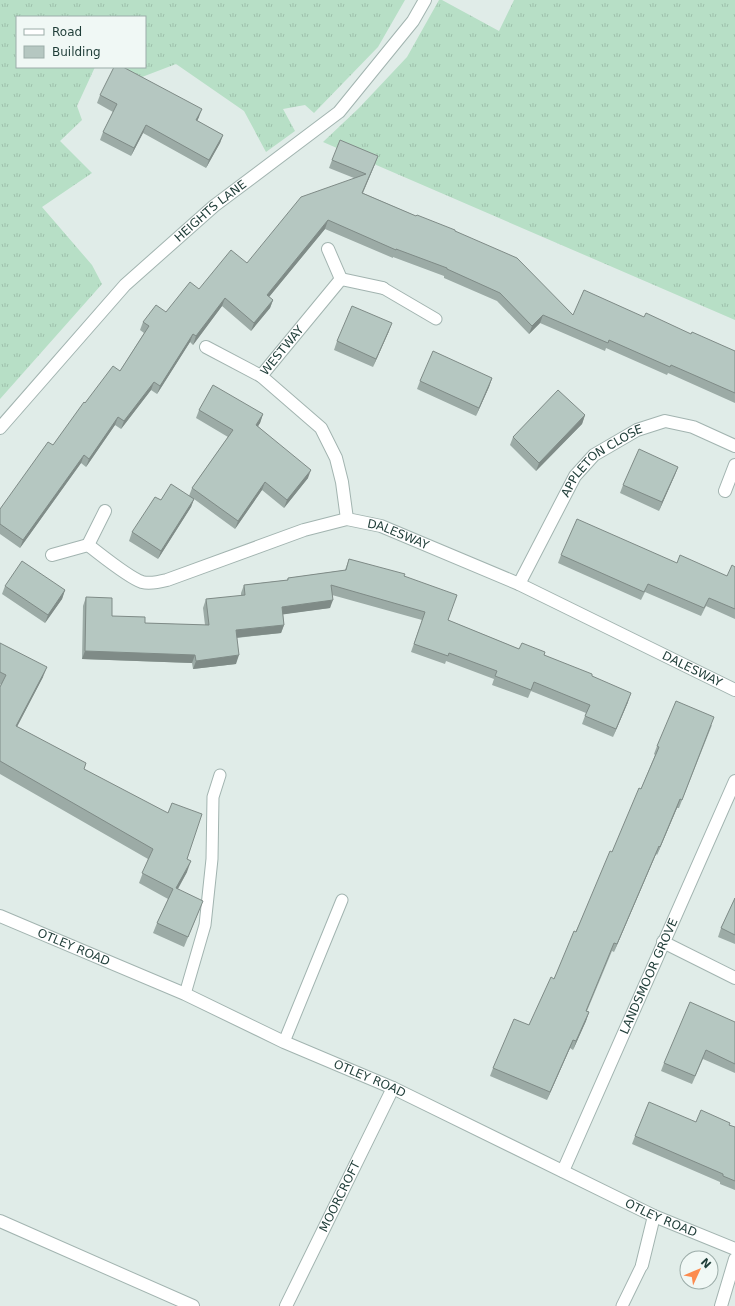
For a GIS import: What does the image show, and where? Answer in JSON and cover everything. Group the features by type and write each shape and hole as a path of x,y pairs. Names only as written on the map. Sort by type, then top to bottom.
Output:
{"street":[{"name":"HEIGHTS LANE","path":"0,428 125,285 214,206 339,112 413,21 425,0"},
{"path":"328,249 341,279 383,288"},
{"name":"WESTWAY","path":"341,279 261,376 321,428 336,458 342,482 347,519"},
{"path":"206,347 261,376"},
{"name":"APPLETON CLOSE","path":"519,584 575,476 594,456 637,430 666,420 693,428 735,446"},
{"path":"725,491 735,465"},
{"path":"52,555 88,544 105,511"},
{"name":"DALESWAY","path":"88,544 124,572 141,582 155,583 304,530 347,519 381,526 519,584 735,690"},
{"name":"LANDSMOOR GROVE","path":"563,1171 735,781"},
{"name":"OTLEY ROAD","path":"0,916 185,994 284,1042 393,1088 654,1216 735,1249"},
{"path":"663,942 735,978"},
{"name":"MOORCROFT","path":"286,1306 393,1088"},
{"path":"642,1265 654,1216"},
{"path":"0,1221 193,1306"},
{"path":"721,1306 735,1259"}],"lane":[{"path":"383,288 436,319"},
{"path":"185,994 205,924 212,859 213,797 220,775"},
{"path":"284,1042 342,900"},
{"path":"622,1306 642,1265"}],"green space":[{"path":"0,0 405,0 378,47 314,113 305,105 283,109 295,131 266,152 244,111 176,64 142,77 122,68 146,68 146,16 16,16 16,68 95,68 77,106 82,120 60,141 92,173 42,207 92,265 102,284 0,399"},
{"path":"439,0 442,0 499,31 514,0 735,0 735,320 323,142 359,108 407,57"}],"building":[{"path":"114,68 125,68 202,109 196,120 223,135 209,160 146,125 134,148 103,132 117,104 100,95"},
{"path":"340,140 378,156 362,193 416,216 417,215 455,230 517,258 573,315 584,290 644,317 646,313 691,334 692,332 735,351 735,393 671,365 670,367 609,340 608,343 543,315 532,326 500,293 447,268 396,250 328,220 267,295 273,300 254,323 225,298 196,336 193,334 160,386 154,382 124,421 118,417 89,459 84,455 23,540 0,524 0,509 48,442 53,445 84,402 85,403 113,366 120,371 149,326 143,322 156,305 166,312 190,282 199,289 231,250 247,263 301,197 366,174 332,160"},
{"path":"352,306 392,323 376,359 337,341"},
{"path":"433,351 492,378 479,408 420,381"},
{"path":"213,385 263,414 256,425 311,470 287,500 265,482 238,521 192,488 233,430 199,410"},
{"path":"558,390 585,415 539,463 513,437"},
{"path":"639,449 678,467 662,502 623,485"},
{"path":"171,484 194,499 161,551 132,532 155,497 161,500"},
{"path":"577,519 677,563 680,555 727,576 732,565 735,567 735,609 709,598 704,608 648,584 644,592 561,555"},
{"path":"349,559 405,574 404,576 457,595 448,620 519,649 522,643 545,652 544,655 592,674 592,676 631,693 616,729 585,716 590,705 534,682 531,690 495,676 497,671 449,653 448,656 414,644 425,612 331,585 333,600 282,607 284,625 236,630 239,655 196,661 195,655 85,651 86,597 112,598 112,616 145,617 145,623 209,625 206,599 245,595 244,585 288,580 288,578 346,570"},
{"path":"22,561 65,590 48,615 5,586"},
{"path":"0,643 47,667 16,726 86,763 84,769 168,813 172,803 202,814 187,859 191,861 176,888 203,901 188,937 157,923 173,889 142,873 153,849 0,761 0,687 6,675 0,672"},
{"path":"676,701 714,717 682,800 680,799 617,944 614,943 586,1011 589,1012 576,1041 573,1040 550,1092 493,1068 514,1019 529,1025 551,977 554,979 574,931 576,932 610,851 612,852 639,788 641,789 659,747 657,746"},
{"path":"735,898 735,935 721,928"},
{"path":"690,1002 735,1022 735,1064 706,1050 695,1076 664,1063"},
{"path":"649,1102 696,1122 701,1110 730,1123 729,1125 735,1127 735,1181 723,1176 723,1174 635,1136"}]}
